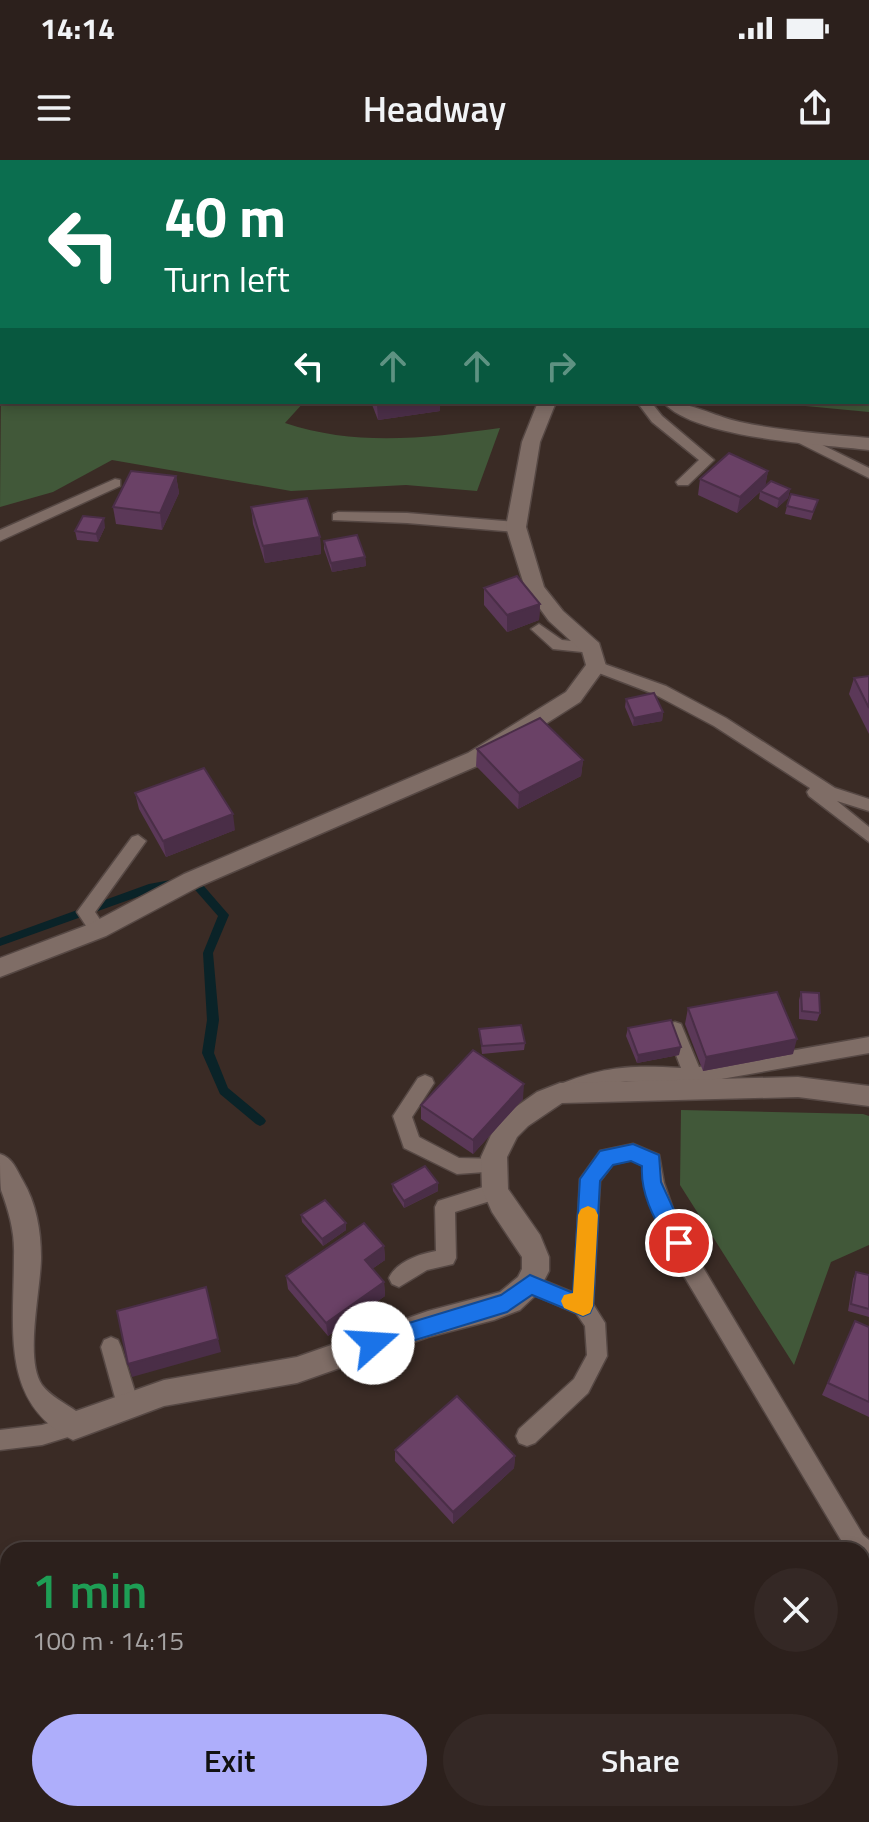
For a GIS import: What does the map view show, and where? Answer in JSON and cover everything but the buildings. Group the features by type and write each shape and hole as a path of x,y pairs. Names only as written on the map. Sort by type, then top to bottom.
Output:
{"street":[{"path":"0,968 98,930 192,880 476,758 573,697 594,657 535,588 516,527 531,442 546,404"},
{"path":"675,404 685,411 729,425 869,444"},
{"path":"0,1165 23,1209 27,1251 16,1359 30,1392 73,1426 165,1392 282,1374 430,1323 507,1303 530,1284 536,1270 534,1247 494,1178 501,1140 514,1121 540,1100 560,1093 798,1087 869,1096"}],"lane":[{"path":"646,404 657,419 707,460 683,482"},
{"path":"794,435 869,474"},
{"path":"0,536 115,483"},
{"path":"338,517 407,518 516,527"},
{"path":"539,629 558,645 594,657 720,722 829,792 869,805"},
{"path":"776,760 869,836"},
{"path":"98,930 86,912 138,841"},
{"path":"675,1029 693,1076"},
{"path":"560,1093 591,1080 626,1073 693,1076 869,1045"},
{"path":"425,1083 402,1116 411,1142 457,1166 494,1178"},
{"path":"583,1306 590,1179 607,1157 633,1152 652,1161 651,1182 664,1217 854,1542"},
{"path":"399,1278 423,1262 446,1258 445,1207 494,1178"},
{"path":"527,1436 581,1386 597,1356 595,1323 583,1306 530,1284"},
{"path":"111,1347 128,1405"},
{"path":"0,1440 42,1435 73,1426"}],"green space":[{"path":"1,404 302,404 285,423 312,431 366,438 419,437 500,428 477,491 406,485 291,491 112,460 53,492 0,507"},
{"path":"784,404 869,404 869,412"},
{"path":"681,1110 869,1116 869,1245 831,1262 794,1365 680,1185"}],"waterway":[{"path":"0,942 153,887 192,880 224,915 208,953 213,1020 208,1053 224,1091 260,1121"}],"slow traffic":[{"path":"572,1301 583,1306 588,1215"}],"route":[{"path":"373,1343 430,1323 507,1303 530,1284 583,1306 590,1179 607,1157 633,1152 652,1161 651,1182 664,1217 679,1243"}]}
